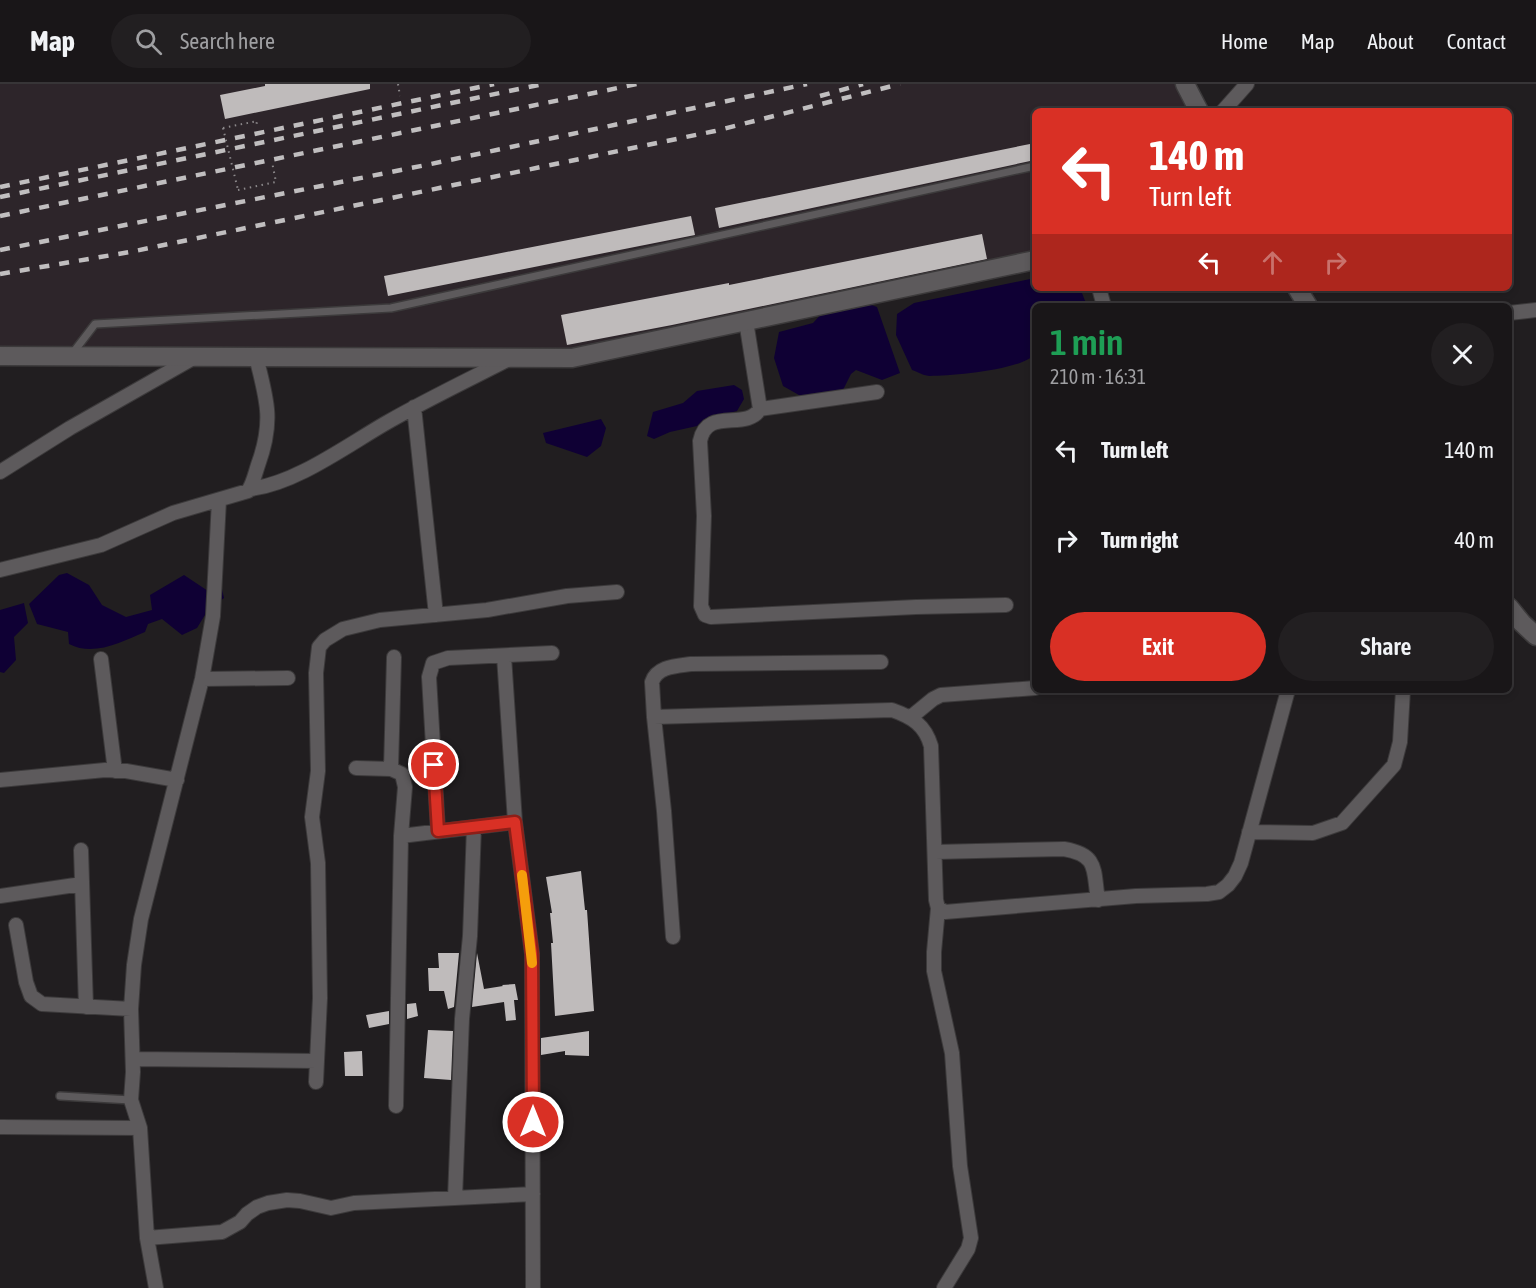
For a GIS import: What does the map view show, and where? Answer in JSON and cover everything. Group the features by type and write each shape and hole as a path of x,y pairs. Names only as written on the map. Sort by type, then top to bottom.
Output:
{"street":[{"path":"1185,84 1197,108"},
{"path":"1226,108 1247,84"},
{"path":"0,356 572,358 1032,261"},
{"path":"1512,313 1536,310"},
{"path":"746,321 760,409 757,414 748,418 707,426 702,432 700,441 704,516 701,606 705,615 1006,605"},
{"path":"0,472 70,428 195,357"},
{"path":"250,489 261,458 268,427 267,396 256,357"},
{"path":"0,570 101,545 173,513 243,494 250,489 263,487 300,473 414,407 513,357"},
{"path":"760,409 877,392"},
{"path":"414,407 436,615"},
{"path":"156,1288 147,1238 140,1128 131,1100 133,1059 131,1009 134,965 141,920 202,679 213,616 219,500"},
{"path":"316,1082 320,998 318,863 312,817 318,771 316,673 319,647 343,629 380,620 487,610 567,596 617,592"},
{"path":"1512,611 1536,636"},
{"path":"438,831 429,677 433,663 448,658 552,653"},
{"path":"504,656 515,822 532,954 533,1288"},
{"path":"391,769 394,657"},
{"path":"101,659 115,771"},
{"path":"673,936 664,811 654,717 652,682 654,677 658,672 670,667 691,664 881,662"},
{"path":"202,679 288,678"},
{"path":"911,717 941,695 1032,688"},
{"path":"938,908 945,912 1136,896 1194,896 1219,892 1235,876 1287,693"},
{"path":"1249,832 1313,833 1342,823 1394,765 1400,742 1403,693"},
{"path":"654,717 892,710 911,717 923,728 931,746 938,908 934,971 952,1053 960,1166 971,1238 968,1249 944,1288"},
{"path":"356,768 391,769 402,774 405,787 401,836 396,1106"},
{"path":"0,780 115,771 177,780"},
{"path":"401,836 515,822"},
{"path":"455,1198 462,1019 470,936 474,827"},
{"path":"935,852 1064,849 1078,851 1087,856 1092,864 1098,900"},
{"path":"81,850 86,1007"},
{"path":"0,896 82,885"},
{"path":"16,925 26,982 32,996 42,1004 131,1009"},
{"path":"133,1059 317,1061"},
{"path":"0,1127 140,1128"},
{"path":"147,1238 222,1232 240,1222 257,1207 286,1200 331,1208 354,1203 533,1194"}],"lane":[{"path":"70,357 86,339 95,324 391,308 1032,167"},
{"path":"60,1096 131,1100"}],"path":[{"path":"398,84 400,96"},
{"path":"256,127 256,121 223,128 238,190 276,182 272,162"}],"shaded area":[{"path":"0,84 1186,84 1196,108 1032,108 1032,264 569,354 0,366"},
{"path":"1032,279 1032,291 1078,291 1082,293 1086,303 1032,303 1032,357 1028,360 986,371 928,376 912,370 896,335 897,314 914,303"},
{"path":"860,301 877,307 900,373 882,380 856,370 851,374 842,392 806,399 783,386 774,358 779,332 813,323 826,309"},
{"path":"734,385 742,390 744,399 737,411 704,419 697,426 670,432 654,439 647,436 653,412 683,403 697,391"},
{"path":"601,419 606,428 601,446 587,457 546,443 543,433"},
{"path":"67,573 89,585 102,605 126,617 152,610 150,595 184,575 208,591 222,589 224,598 208,610 197,628 182,635 162,619 148,624 145,632 117,644 98,649 78,648 69,644 68,632 37,624 29,604 59,575"},
{"path":"24,603 28,623 14,637 16,660 4,673 0,672 0,610"}],"building":[{"path":"265,84 370,84 370,89 225,119 220,95 265,86"},
{"path":"1032,144 1032,161 719,228 715,208"},
{"path":"691,216 695,235 388,296 384,276"},
{"path":"982,234 987,259 567,345 561,315 729,283 729,285"},
{"path":"581,871 585,910 587,910 594,1011 555,1016 550,913 552,913 546,877"},
{"path":"438,953 459,953 454,1007 448,1009 444,991 429,991 428,968 439,968"},
{"path":"477,953 484,989 515,984 518,1000 514,1000 516,1020 506,1021 504,1002 472,1007"},
{"path":"416,1003 418,1016 407,1019 407,1004"},
{"path":"389,1011 389,1024 369,1028 366,1015"},
{"path":"428,1030 453,1031 451,1080 424,1078"},
{"path":"589,1031 589,1056 565,1055 565,1051 541,1055 541,1038"},
{"path":"362,1051 363,1076 345,1076 344,1052"}],"railway":[{"path":"0,187 494,84"},
{"path":"0,197 543,84"},
{"path":"0,216 637,84"},
{"path":"0,250 426,165 807,84"},
{"path":"820,96 863,84"},
{"path":"0,274 130,252 715,131 900,84"}],"slow traffic":[{"path":"522,875 532,963"}],"route":[{"path":"434,765 438,831 515,822 532,954 533,1122"}]}
